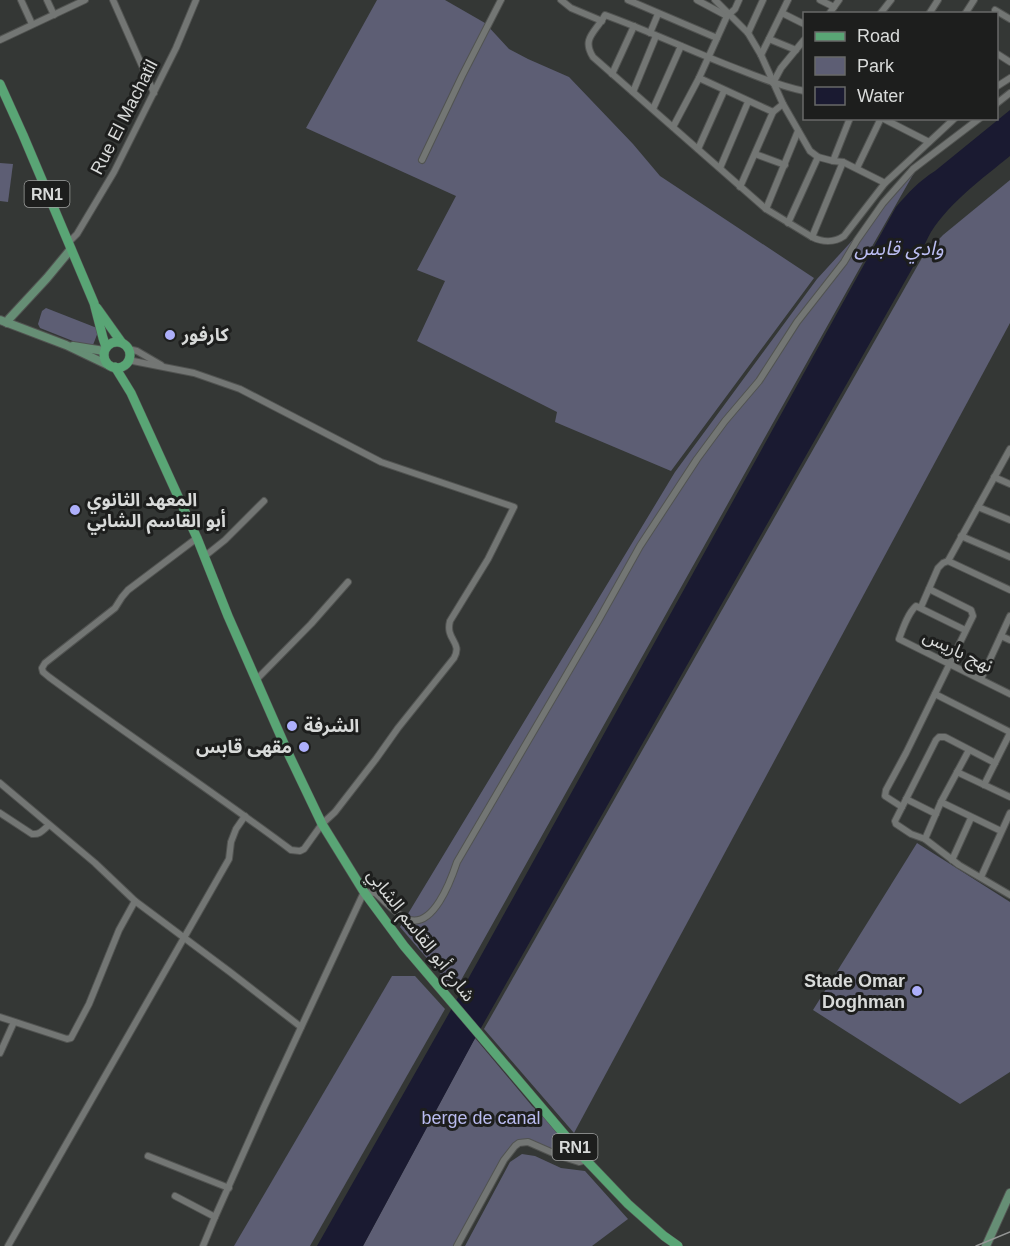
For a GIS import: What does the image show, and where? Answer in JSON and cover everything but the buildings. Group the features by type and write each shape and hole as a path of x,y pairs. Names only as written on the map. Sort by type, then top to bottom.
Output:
{"main road":[{"name":"RN1","path":"0,84 94,303 103,338 105,360 113,367"},
{"name":"RN1","path":"94,303 129,353 127,362"},
{"path":"105,349 114,342 125,346"},
{"name":"شارع أبو القاسم الشابي","path":"127,362 131,393"},
{"path":"113,367 119,367 127,362"},
{"name":"شارع أبو القاسم الشابي","path":"113,367 131,393 197,538 228,616 289,755 322,824 364,892 397,937 586,1160 628,1204 678,1246"}],"street":[{"path":"21,0 32,24"},
{"path":"47,0 54,15"},
{"path":"0,40 54,15 74,2 85,0"},
{"path":"113,0 154,93"},
{"name":"Rue El Machatil","path":"70,246 114,172 176,48 196,0"},
{"path":"422,160 501,0"},
{"path":"561,0 571,8 602,21"},
{"path":"630,0 644,3 658,14 717,38"},
{"path":"696,0 728,15"},
{"path":"715,0 748,33 761,55 783,104 810,151 832,161 843,162 885,183"},
{"path":"673,127 728,15 735,9 739,0"},
{"path":"748,33 763,0"},
{"path":"761,55 788,0"},
{"path":"820,0 834,7"},
{"path":"830,12 839,0"},
{"path":"882,12 891,0"},
{"path":"996,10 1010,19"},
{"path":"782,13 803,24"},
{"path":"633,92 658,14"},
{"path":"803,91 773,83 605,15 589,39 589,50 593,57 740,187 766,209 820,241 837,240 844,236 885,183 953,120"},
{"path":"612,74 634,26"},
{"path":"769,39 796,50"},
{"path":"773,83 781,68 803,41"},
{"path":"653,110 681,46"},
{"path":"699,78 772,112"},
{"path":"698,149 724,91"},
{"path":"998,102 1010,93"},
{"path":"720,168 748,102"},
{"path":"740,187 772,112 783,104"},
{"path":"832,161 849,120"},
{"path":"857,168 880,120"},
{"path":"885,120 929,141"},
{"path":"203,1246 364,892 375,893 396,912 409,920 420,920 430,914 446,892 457,862 640,546 697,459 759,381 797,322 844,262 857,240 897,186 913,169 977,120"},
{"path":"766,209 798,131"},
{"path":"755,154 785,165"},
{"path":"788,223 818,156"},
{"path":"812,237 843,162"},
{"path":"4,322 47,278 70,246"},
{"path":"4,322 66,345 113,367"},
{"path":"66,345 105,349"},
{"path":"125,346 164,366"},
{"path":"127,362 164,366 194,373 240,389 381,462 514,507 488,559 450,621 450,634 458,647 454,658 304,849 291,850 43,672 42,668 45,663 115,608 128,590 197,538"},
{"path":"965,630 921,608 941,564 948,561 1010,449"},
{"path":"994,477 1010,484"},
{"path":"205,556 225,540 264,501"},
{"path":"978,507 1010,520"},
{"path":"962,536 1010,557"},
{"path":"948,561 1010,590"},
{"path":"257,679 348,582"},
{"path":"902,807 885,795 973,615 971,610 929,589"},
{"name":"نهج باريس","path":"921,608 913,607 900,640 1010,694"},
{"path":"981,679 1010,616"},
{"path":"1001,636 1010,640"},
{"path":"935,694 1010,733 984,785"},
{"path":"995,763 945,737 938,738 895,823 911,834 925,839 952,860 1010,895"},
{"path":"925,839 941,802 969,750"},
{"path":"957,772 1010,797"},
{"path":"0,783 95,863 135,902 301,1027"},
{"path":"906,799 936,814"},
{"path":"941,802 1001,831"},
{"path":"0,813 32,834 40,833 49,825"},
{"path":"981,877 1001,831 1008,823 1010,813"},
{"path":"8,1246 229,859 231,842 245,816"},
{"path":"952,860 971,818"},
{"path":"0,1017 68,1039 71,1038 89,1004 120,930 135,902"},
{"path":"0,1053 14,1022"},
{"path":"457,1246 514,1146 528,1142 579,1162 586,1160"},
{"path":"560,1156 569,1152 574,1146"},
{"path":"148,1156 229,1188"},
{"path":"986,1246 1010,1193"},
{"path":"175,1196 215,1217"}],"green space":[{"path":"377,0 445,0 485,23 509,49 569,77 660,176 814,278 671,471 555,422 557,412 417,341 445,281 417,270 456,196 306,128"},
{"path":"0,163 13,164 8,202 0,201"},
{"path":"914,173 455,991 400,927 675,472 817,279"},
{"path":"1010,180 1010,323 574,1133 484,1029 923,256 943,235"},
{"path":"46,308 97,328 98,332 93,345 88,347 40,328 38,324 42,311"},
{"name":"Stade Omar Doghman","path":"917,843 1010,902 1010,1072 960,1104 813,1010"},
{"path":"392,976 415,976 445,1009 310,1246 234,1246"},
{"name":"berge de canal","path":"475,1038 532,1106 574,1146 560,1156 528,1142 515,1146 456,1246 363,1246"},
{"path":"522,1154 535,1156 561,1168 585,1171 628,1219 592,1246 465,1246 510,1162"}],"water":[{"name":"وادي قابس","path":"1010,110 1010,156 957,200 931,232 473,1042 363,1246 317,1246 452,1008 896,207 919,183"}],"railway":[{"path":"976,1246 1010,1232"}],"place":[{"name":"كارفور","path":"170,335"},
{"name":"المعهد الثانوي أبو القاسم الشابي","path":"75,510"},
{"name":"الشرفة","path":"292,726"},
{"name":"مقهى قابس","path":"304,747"},
{"name":"Stade Omar Doghman","path":"917,991"}]}
